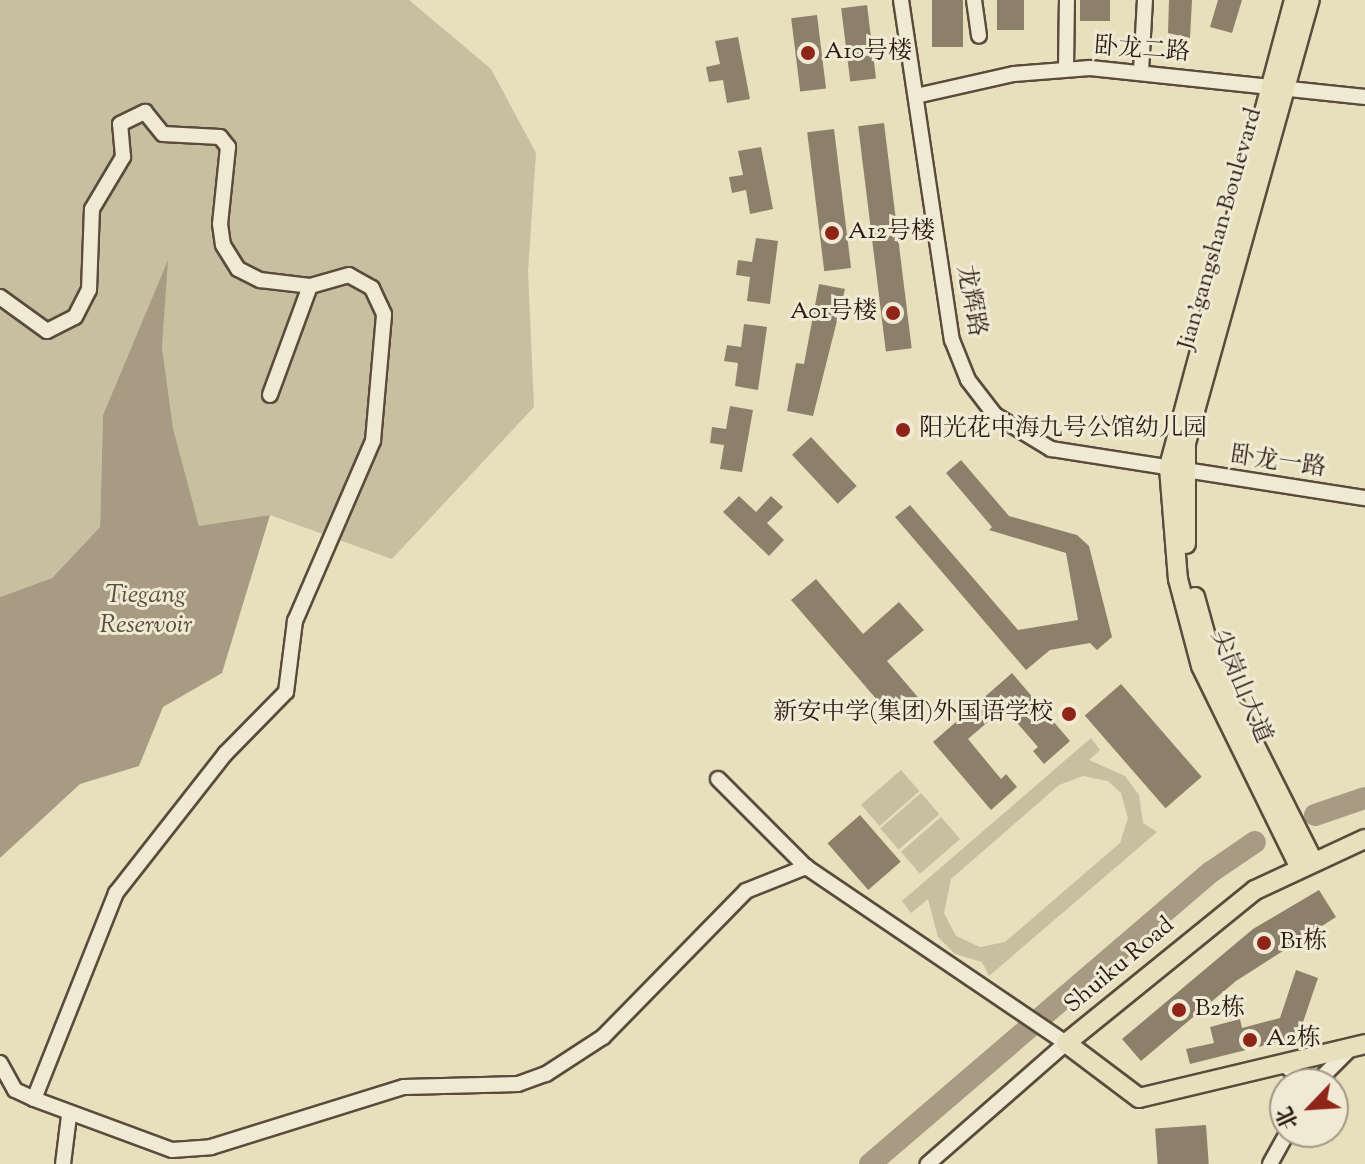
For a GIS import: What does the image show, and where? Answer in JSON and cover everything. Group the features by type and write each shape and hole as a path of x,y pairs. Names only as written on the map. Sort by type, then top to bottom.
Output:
{"main road":[{"name":"Jian'gangshan Boulevard","path":"1177,470 1278,87 1294,0"},
{"name":"Jian'gangshan Boulevard","path":"1278,87 1310,0"},
{"name":"尖岗山大道","path":"1177,470 1191,580 1213,662 1305,862"},
{"name":"Shuiku Road","path":"1066,1043 1214,918 1305,862 1365,839"},
{"path":"1066,1043 1139,1098 1361,1045"}],"street":[{"name":"龙辉路","path":"901,0 952,340 980,399 1012,429 1051,449 1177,470"},
{"path":"974,0 979,36"},
{"path":"1066,69 1067,0"},
{"path":"1141,71 1145,0"},
{"name":"卧龙二路","path":"916,96 989,78 1066,69 1141,71 1365,97"},
{"path":"0,297 47,331 75,317 89,290 92,209 123,157 120,124 145,112 163,134 220,137 228,147 220,224 223,245 238,269 260,280 310,286 349,275 381,299 373,441 295,621 286,692 225,754 116,893 34,1099"},
{"path":"270,395 310,286"},
{"name":"卧龙一路","path":"1177,470 1365,498"},
{"path":"718,779 806,867 1016,1005 1066,1043"},
{"path":"0,1063 15,1090 69,1116 172,1150 194,1150 368,1094 532,1079 603,1037 746,891 806,867"},
{"name":"Shuiku Road","path":"928,1164 1066,1043"},
{"path":"1334,1068 1361,1045"},
{"path":"1281,1063 1287,1068"},
{"path":"63,1164 69,1116"}],"shaded area":[{"path":"0,0 409,0 491,69 536,153 528,272 534,407 392,559 270,515 199,527 173,428 162,347 167,263 103,415 100,527 52,578 0,597"},
{"path":"1091,738 1100,750 1089,760 1125,776 1139,795 1143,823 1157,832 989,976 982,962 955,954 938,937 928,899 911,913 902,901","holes":["1083,776 1108,781 1121,793 1128,818 1120,843 1005,942 980,947 956,936 944,913 951,879 1059,785"]},
{"path":"901,770 919,791 879,826 861,805"},
{"path":"921,793 939,814 899,850 880,828"},
{"path":"941,817 960,839 920,874 901,852"}],"water":[{"name":"Tiegang Reservoir","path":"168,260 162,347 173,428 199,526 270,515 222,673 163,707 139,766 80,784 0,858 0,597 52,578 100,527 103,415"}],"building":[{"path":"932,0 963,0 963,47 932,47"},
{"path":"997,0 1024,0 1024,30 997,30"},
{"path":"1080,0 1110,0 1110,21 1080,21"},
{"path":"1169,0 1192,0 1190,38 1168,33"},
{"path":"1218,0 1242,0 1232,33 1210,27"},
{"path":"867,5 876,78 850,82 841,8"},
{"name":"A10号楼","path":"817,15 826,88 800,92 791,18"},
{"path":"738,37 750,99 727,103 723,80 709,82 706,67 720,64 715,41"},
{"path":"884,123 912,348 886,351 858,126"},
{"path":"834,129 851,268 824,271 807,132"},
{"path":"761,147 773,209 750,214 746,190 732,193 729,177 743,175 738,151"},
{"path":"756,238 778,241 770,304 747,301 750,277 736,275 738,260 752,262"},
{"path":"819,284 845,289 813,416 787,411 796,363 804,364"},
{"path":"744,324 767,327 758,390 735,386 738,363 724,361 727,345 741,347"},
{"path":"730,406 753,410 742,472 720,469 724,445 710,443 712,427 726,429"},
{"path":"811,437 857,486 838,504 792,455"},
{"path":"961,460 1009,516 1077,535 1089,546 1112,637 1097,650 1090,643 1050,650 1026,670 895,517 910,505 1018,630 1078,620 1066,553 989,530 992,527 946,473"},
{"path":"739,496 756,512 771,496 783,507 767,523 784,540 769,556 723,512"},
{"path":"816,579 863,634 899,602 924,630 887,661 922,702 897,723 791,600"},
{"path":"1012,673 1070,741 1044,764 1033,751 1038,747 1004,708 968,739 1001,779 1006,774 1017,787 991,810 933,742"},
{"path":"1121,684 1202,777 1165,808 1085,715"},
{"path":"860,815 901,862 868,890 828,843"},
{"path":"1319,890 1336,917 1236,981 1141,1061 1122,1039 1253,929"},
{"name":"A2栋","path":"1296,970 1318,978 1298,1037 1190,1064 1186,1049 1214,1043 1210,1027 1240,1019 1242,1028 1280,1018"},
{"path":"1206,1125 1209,1164 1158,1164 1155,1129"}],"waterway":[{"path":"1315,815 1365,798"},
{"path":"870,1164 1211,872 1255,842"}],"place":[{"name":"A10号楼","path":"808,53"},
{"name":"A12号楼","path":"832,233"},
{"name":"A01号楼","path":"893,313"},
{"name":"阳光花中海九号公馆幼儿园","path":"903,430"},
{"name":"新安中学(集团)外国语学校","path":"1069,714"},
{"name":"B1栋","path":"1264,943"},
{"name":"B2栋","path":"1179,1010"},
{"name":"A2栋","path":"1250,1040"}]}
